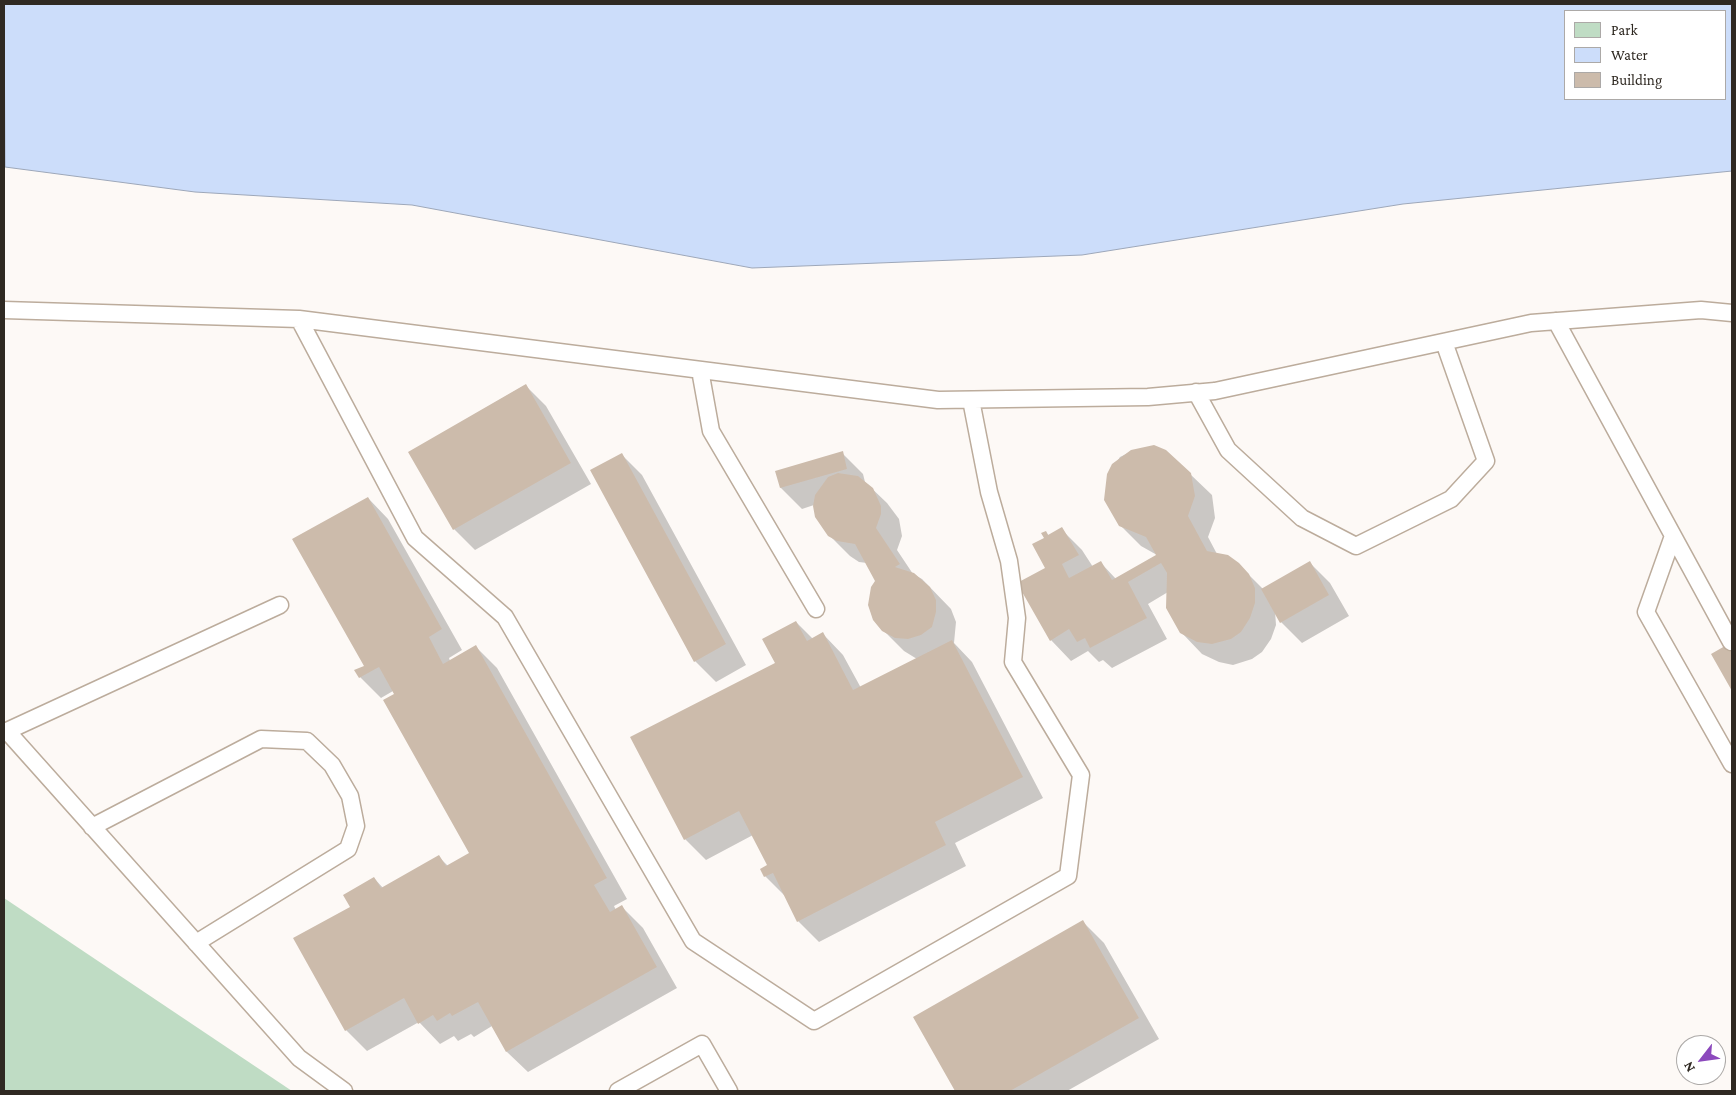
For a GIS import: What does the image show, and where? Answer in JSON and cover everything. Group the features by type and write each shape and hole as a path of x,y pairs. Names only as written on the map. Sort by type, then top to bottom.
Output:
{"lane":[{"path":"4,310 299,319 938,400 1148,397 1215,391 1532,323 1701,310 1732,314"},
{"path":"299,319 415,538 505,617 694,941 814,1021 1068,876 1081,775 1013,662 1017,618 1009,561 989,492 971,400"},
{"path":"1556,321 1731,642"},
{"path":"1196,392 1228,450 1302,518 1356,546 1451,499 1486,461 1444,342"},
{"path":"700,370 711,431 816,609"},
{"path":"1673,536 1646,612 1732,764"},
{"path":"280,605 5,730 298,1058 344,1091"},
{"path":"92,827 262,739 307,741 332,764 350,796 356,826 348,849 196,943"},
{"path":"618,1091 702,1044 729,1091"}],"green space":[{"path":"4,898 292,1091 4,1091"}],"water":[{"path":"4,4 1732,4 1732,171 1403,204 1082,255 752,268 412,205 195,192 5,167"}],"building":[{"path":"526,384 571,463 453,530 408,452"},
{"path":"1154,445 1166,450 1191,473 1195,496 1188,516 1207,551 1228,555 1249,574 1255,588 1255,603 1250,618 1241,632 1231,639 1212,644 1197,642 1180,633 1166,608 1167,573 1161,563 1128,582 1147,618 1090,648 1085,638 1077,642 1069,629 1050,641 1017,583 1045,568 1032,544 1044,538 1041,533 1046,531 1048,535 1062,527 1079,555 1062,564 1069,578 1101,561 1112,580 1156,555 1146,537 1119,526 1104,500 1107,474 1112,464 1131,450"},
{"path":"843,451 847,469 780,488 775,471"},
{"path":"622,453 726,644 694,662 590,470"},
{"path":"838,473 858,476 873,488 881,506 881,514 876,528 900,564 895,567 914,573 930,587 936,600 936,612 932,627 921,635 908,639 895,638 882,631 873,620 868,605 871,587 875,581 855,544 837,541 828,536 815,517 813,506 815,495 828,477"},
{"path":"368,497 442,629 429,637 443,664 476,645 607,878 594,885 610,912 622,905 657,967 506,1052 478,1002 452,1016 450,1013 437,1021 433,1015 418,1024 404,998 345,1031 293,938 350,907 343,895 374,877 381,888 439,855 446,866 469,853 383,700 394,694 379,667 359,678 354,670 364,666 292,539"},
{"path":"1310,561 1329,595 1280,623 1261,589"},
{"path":"796,621 807,641 823,632 853,690 952,640 1023,777 935,822 946,845 797,922 773,873 764,877 760,869 767,865 739,811 684,840 630,737 775,663 762,639"},
{"path":"1732,642 1732,691 1711,654"},
{"path":"1083,920 1139,1018 1010,1091 955,1091 913,1017"}]}
